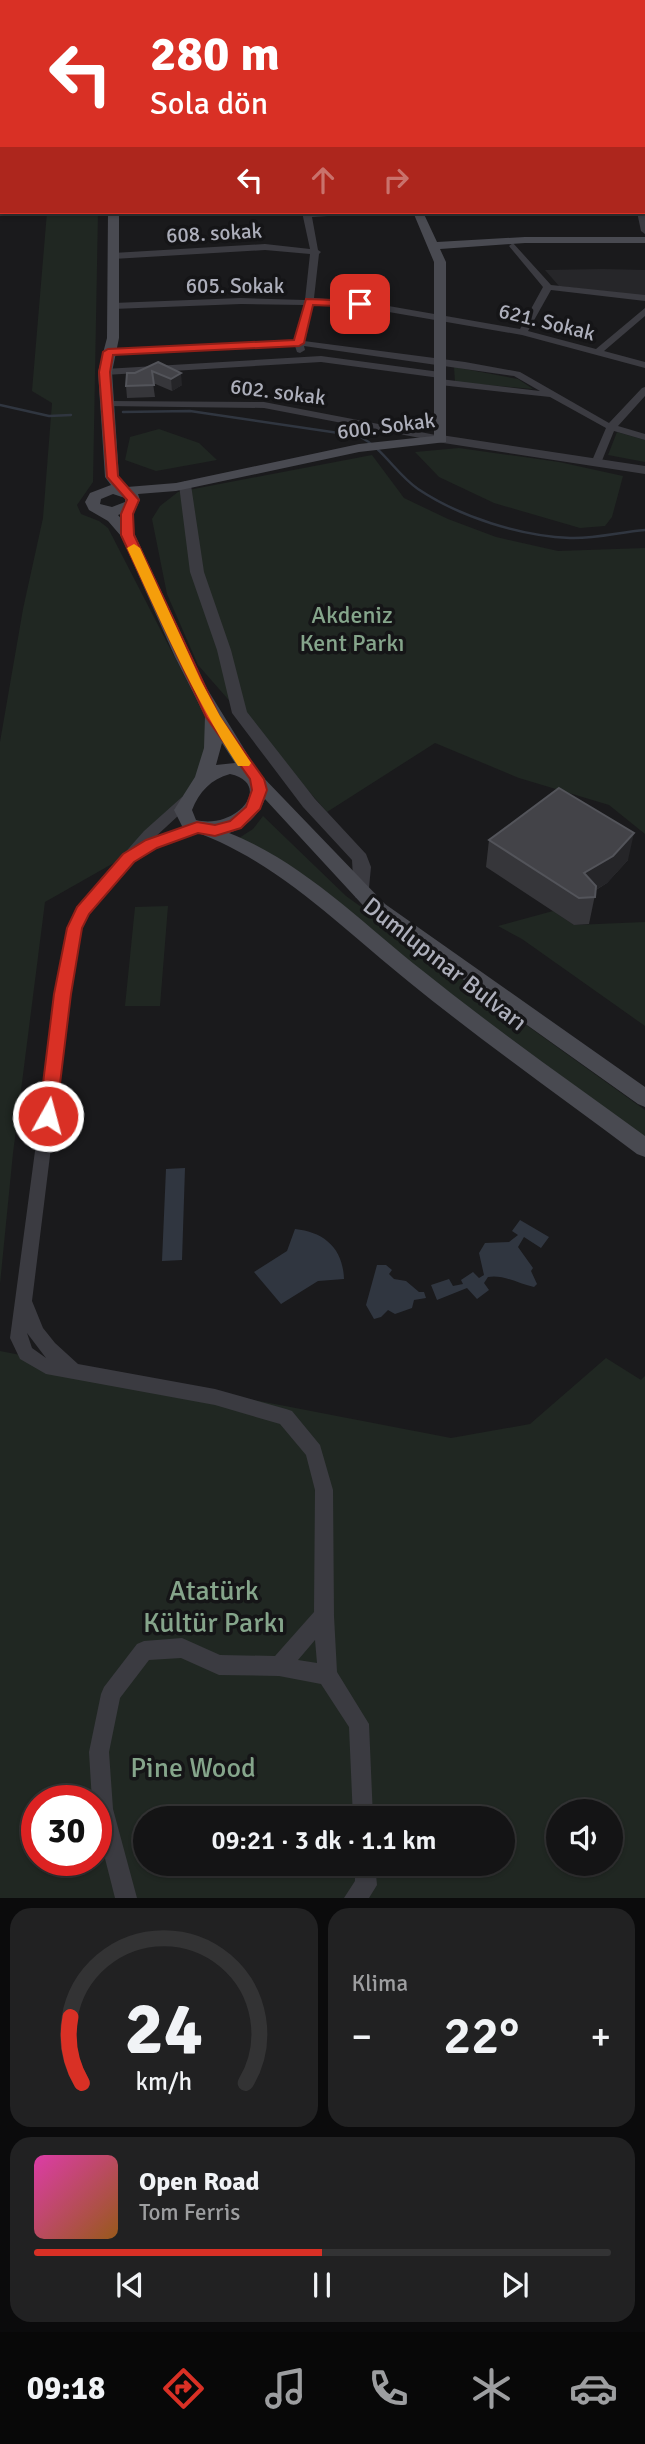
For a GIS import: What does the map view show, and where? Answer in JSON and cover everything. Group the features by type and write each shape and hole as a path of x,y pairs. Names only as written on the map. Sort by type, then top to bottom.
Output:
{"main road":[{"path":"113,214 113,338 105,372 112,477 133,497 128,535"},
{"path":"419,214 436,250 440,316 441,439"},
{"path":"436,250 525,240 645,240"},
{"path":"436,250 513,246 645,246"},
{"path":"108,402 105,481 92,505 113,518 128,535"},
{"name":"600. Sokak","path":"102,511 119,512 181,486 359,448 441,439"},
{"path":"98,493 107,490 181,486"},
{"name":"Dumlupınar Bulvarı","path":"128,535 213,717 254,776 362,894 378,909 645,1097"},
{"path":"204,778 230,768 254,776 259,784 258,798 248,815 229,827 202,829 189,824 184,817 183,810 187,800 204,778 213,748 213,717"},
{"name":"Dumlupınar Bulvarı","path":"202,829 250,850 302,886 463,1014 645,1148"}],"street":[{"path":"302,359 299,343 317,252 307,214"},
{"path":"641,214 645,231"},
{"path":"513,246 548,287 645,298"},
{"name":"608. sokak","path":"113,256 265,247 317,252"},
{"path":"523,332 548,287"},
{"name":"605. Sokak","path":"113,306 309,301 360,304 440,316"},
{"path":"598,352 645,312"},
{"name":"621. Sokak","path":"440,316 523,332 645,365"},
{"path":"108,352 299,343 553,396"},
{"path":"105,372 321,359 440,373 517,374 611,426 645,436"},
{"path":"596,463 611,426 645,390"},
{"name":"602. sokak","path":"108,402 264,405 441,439"},
{"name":"600. Sokak","path":"441,439 645,470"},
{"path":"181,486 198,572 224,650 237,707 266,750 359,858 363,867 362,894"},
{"path":"187,800 159,824 84,909 74,928 63,994 25,1297 18,1326 19,1345 29,1360 46,1366 215,1397 286,1417 314,1451 324,1490 327,1675 359,1724 362,1806"},
{"path":"129,858 151,844 202,829"},
{"path":"279,1666 324,1616"},
{"path":"126,1898 103,1809 99,1752 111,1694 144,1651 182,1648 219,1665 279,1666 327,1675"},
{"path":"355,1898 366,1885 366,1876"}],"shaded area":[{"path":"545,270 645,270 645,296 559,286"},
{"path":"185,1168 182,1260 162,1261 166,1169"},
{"path":"520,1220 549,1237 541,1248 524,1237 518,1247 533,1268 531,1271 537,1284 534,1287 494,1276 488,1277 484,1283 489,1290 477,1299 467,1288 437,1300 431,1285 449,1279 453,1286 463,1284 461,1280 473,1272 479,1278 484,1275 479,1253 485,1243 509,1242 518,1235 512,1231"},
{"path":"295,1229 323,1238 336,1250 344,1279 318,1281 281,1304 254,1272 287,1251"},
{"path":"377,1265 386,1265 392,1270 389,1274 394,1279 406,1281 419,1292 424,1292 426,1298 414,1300 412,1308 395,1314 388,1310 381,1317 374,1319 366,1305"}],"green space":[{"path":"47,214 98,214 93,482 77,505 81,514 108,528 207,720 204,765 185,794 119,860 45,902 13,1153 0,1284 0,742 23,609 43,518 52,403 32,391"},
{"path":"454,367 518,379 533,389 455,382"},
{"path":"159,429 199,443 217,460 156,471 125,460 130,437"},
{"path":"617,432 645,440 645,462 608,455"},
{"path":"459,448 559,462 623,476 612,517 605,526 580,528 494,503 439,477 415,452"},
{"name":"Akdeniz Kent Parkı","path":"372,455 404,498 448,519 496,537 558,551 645,548 645,834 609,805 519,778 435,743 327,812 198,665 167,594 152,519 160,506 178,492"},
{"path":"263,816 346,896 645,1110 645,1138 239,838 253,829"},
{"path":"168,906 160,1006 125,1006 135,907"},
{"path":"553,911 574,925 645,922 645,1026 522,939 498,926"},
{"name":"Atatürk Kültür Parkı","path":"0,1351 451,1438 530,1424 606,1358 641,1380 645,1376 645,1898 0,1898"}],"building":[{"path":"158,362 181,373 171,379 152,371 154,385 126,386 127,373 135,373"},
{"path":"559,788 634,833 613,856 584,873 596,886 595,897 579,898 489,840"}],"waterway":[{"path":"0,405 49,416 71,415"},
{"path":"123,412 190,411 359,436 376,448 418,489 452,508 491,523 531,533 570,538 645,530"}],"slow traffic":[{"path":"134,548 194,681 213,717 243,763"}],"route":[{"path":"48,1116 63,994 74,928 82,911 129,858 151,844 197,828 207,831 236,824 253,809 259,790 257,779 213,717 194,681 128,535 127,514 133,497 122,490 112,477 105,372 108,352 299,343 309,301 360,304"}],"park label":[{"name":"Pine Wood","path":"193,1768"}]}
